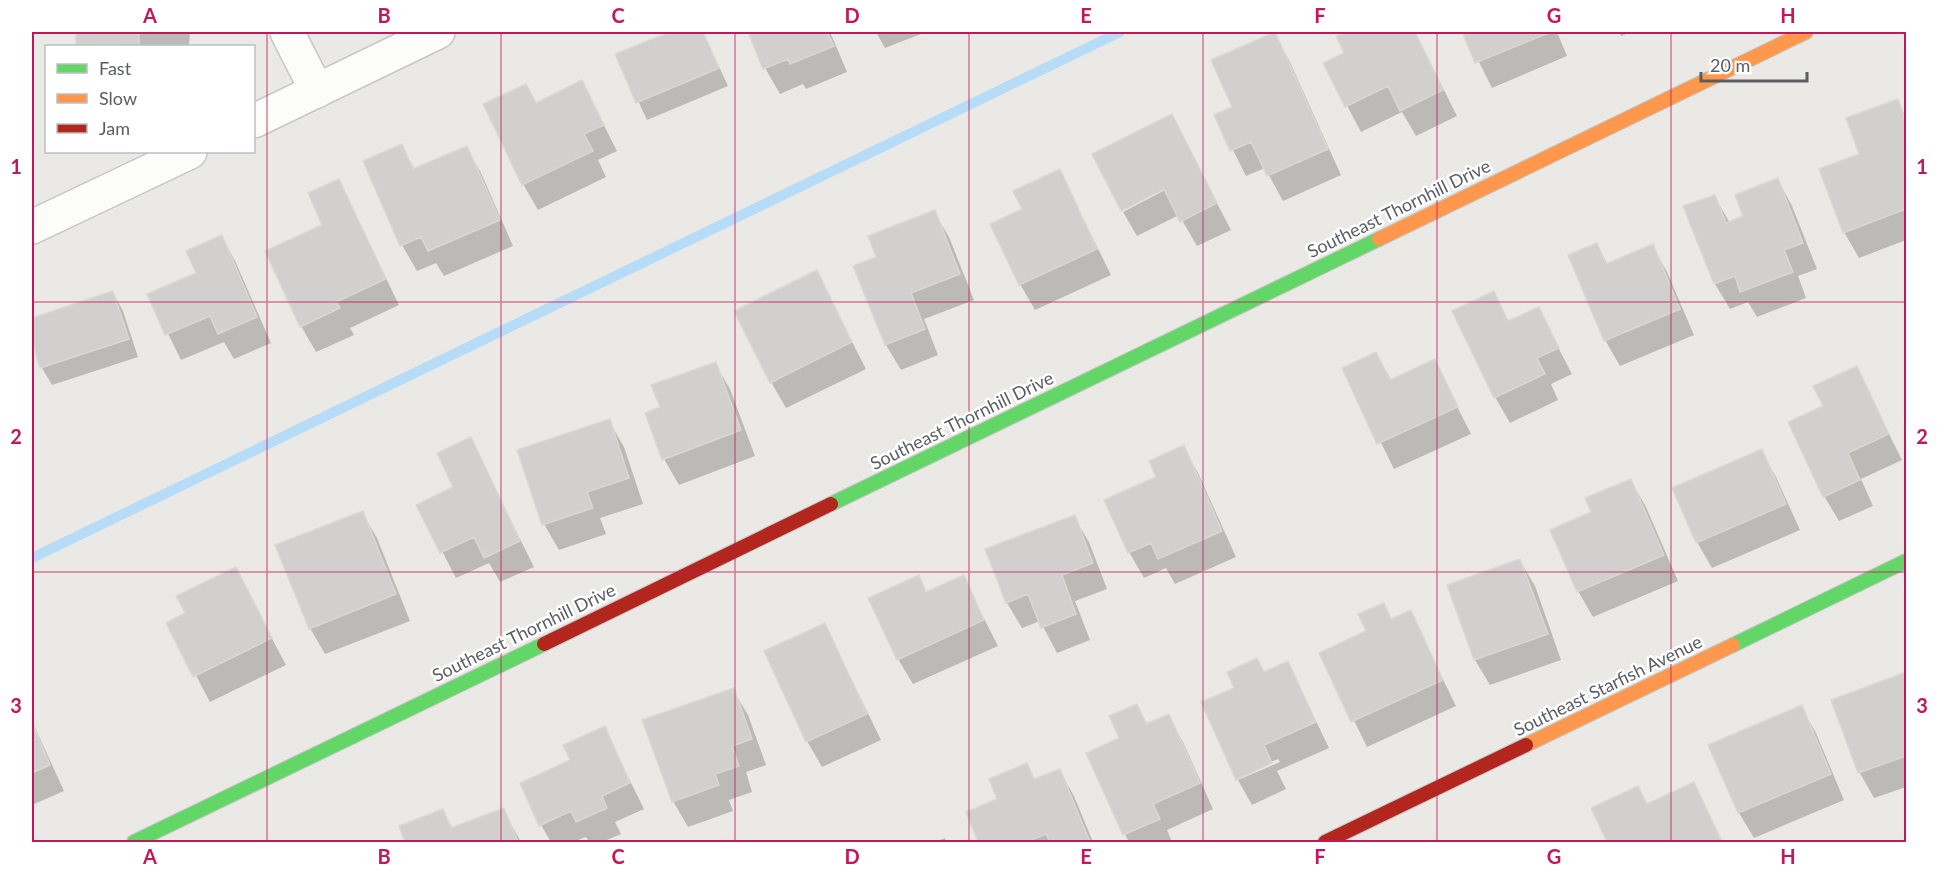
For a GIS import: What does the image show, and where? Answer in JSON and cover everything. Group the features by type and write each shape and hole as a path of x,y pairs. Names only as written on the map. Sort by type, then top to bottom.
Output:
{"street":[{"path":"287,32 317,91"},
{"path":"255,121 438,32"},
{"name":"Southeast Thornhill Drive","path":"134,843 1806,32"},
{"path":"32,227 188,153"},
{"name":"Southeast Starfish Avenue","path":"1326,843 1906,561"}],"building":[{"path":"76,32 139,32 139,45 76,44"},
{"path":"670,32 703,32 719,68 636,103 615,54"},
{"path":"748,32 827,32 834,46 790,64 788,59 763,69"},
{"path":"1275,32 1328,149 1267,176 1251,142 1230,151 1214,115 1232,107 1211,60"},
{"path":"1346,32 1415,32 1443,90 1400,111 1388,86 1345,107 1323,63 1344,53 1336,36"},
{"path":"1462,32 1551,32 1475,63"},
{"path":"582,80 604,125 584,134 593,151 522,185 483,104 526,84 536,103"},
{"path":"1898,99 1906,123 1906,209 1843,233 1819,169 1859,154 1846,118"},
{"path":"1172,114 1217,203 1180,222 1164,189 1121,211 1092,154"},
{"path":"402,144 413,169 467,146 500,220 428,251 421,237 400,246 363,161"},
{"path":"1060,169 1097,249 1019,285 990,224 1022,209 1013,191"},
{"path":"1778,178 1803,243 1784,250 1793,272 1740,292 1735,276 1714,284 1683,206 1715,195 1726,223 1743,216 1735,195"},
{"path":"339,179 386,279 336,302 340,308 300,327 265,251 322,225 308,193"},
{"path":"935,210 960,274 911,293 925,329 885,345 853,266 876,257 868,236"},
{"path":"222,235 257,317 218,334 210,316 165,335 147,294 196,273 186,251"},
{"path":"1597,243 1606,264 1653,244 1680,309 1604,341 1568,255"},
{"path":"817,270 852,342 770,383 734,311"},
{"path":"113,291 129,339 40,368 32,341 32,318"},
{"path":"1494,291 1508,321 1539,307 1559,348 1537,358 1545,374 1494,398 1452,311"},
{"path":"1376,352 1390,380 1435,359 1458,407 1377,444 1342,368"},
{"path":"716,362 741,430 662,460 645,413 660,407 651,385"},
{"path":"1857,366 1889,434 1848,453 1860,480 1823,497 1788,422 1823,406 1813,386"},
{"path":"610,419 629,478 587,492 593,508 542,525 517,450"},
{"path":"471,437 520,541 484,558 474,537 440,553 416,505 453,487 437,453"},
{"path":"1184,445 1222,531 1158,559 1151,543 1128,553 1104,500 1156,477 1149,461"},
{"path":"1762,449 1786,504 1696,543 1672,488"},
{"path":"1631,479 1664,555 1577,592 1550,530 1591,512 1585,498"},
{"path":"363,511 396,594 309,629 275,545"},
{"path":"1075,515 1093,563 1062,575 1076,614 1041,628 1028,594 1006,603 985,549"},
{"path":"1520,559 1548,634 1474,660 1447,585"},
{"path":"236,567 272,638 193,677 166,623 185,613 176,596"},
{"path":"919,575 926,592 964,575 984,620 897,660 868,598"},
{"path":"1384,603 1391,619 1411,610 1443,680 1351,722 1319,653 1366,631 1358,614"},
{"path":"825,623 867,714 806,742 764,651"},
{"path":"1257,658 1264,672 1288,661 1316,722 1264,745 1272,763 1236,780 1201,702 1234,688 1227,672"},
{"path":"1906,672 1906,756 1858,773 1831,700"},
{"path":"734,688 752,739 732,746 739,766 715,774 719,785 672,802 642,720"},
{"path":"1137,704 1146,724 1169,714 1200,783 1153,804 1160,819 1123,835 1086,753 1119,738 1109,716"},
{"path":"1802,705 1831,774 1738,813 1708,745"},
{"path":"32,722 50,765 32,773"},
{"path":"605,726 630,783 602,796 607,808 576,822 571,811 539,826 520,783 570,760 563,745"},
{"path":"1027,763 1034,779 1060,769 1090,842 1050,842 1046,834 1026,842 978,842 966,812 997,799 989,779"},
{"path":"1694,782 1722,842 1607,842 1591,808 1638,786 1647,804"},
{"path":"504,808 518,842 405,842 399,826 443,809 451,828"}],"waterway":[{"path":"32,558 1120,32"}],"traffic: fast":[{"path":"831,504 1379,239"},
{"path":"1733,645 1906,561"},
{"path":"134,842 544,644"}],"traffic: slow":[{"path":"1379,239 1806,32"},
{"path":"1526,745 1733,645"}],"traffic: jam":[{"path":"544,644 831,504"},
{"path":"1325,842 1526,745"}]}
